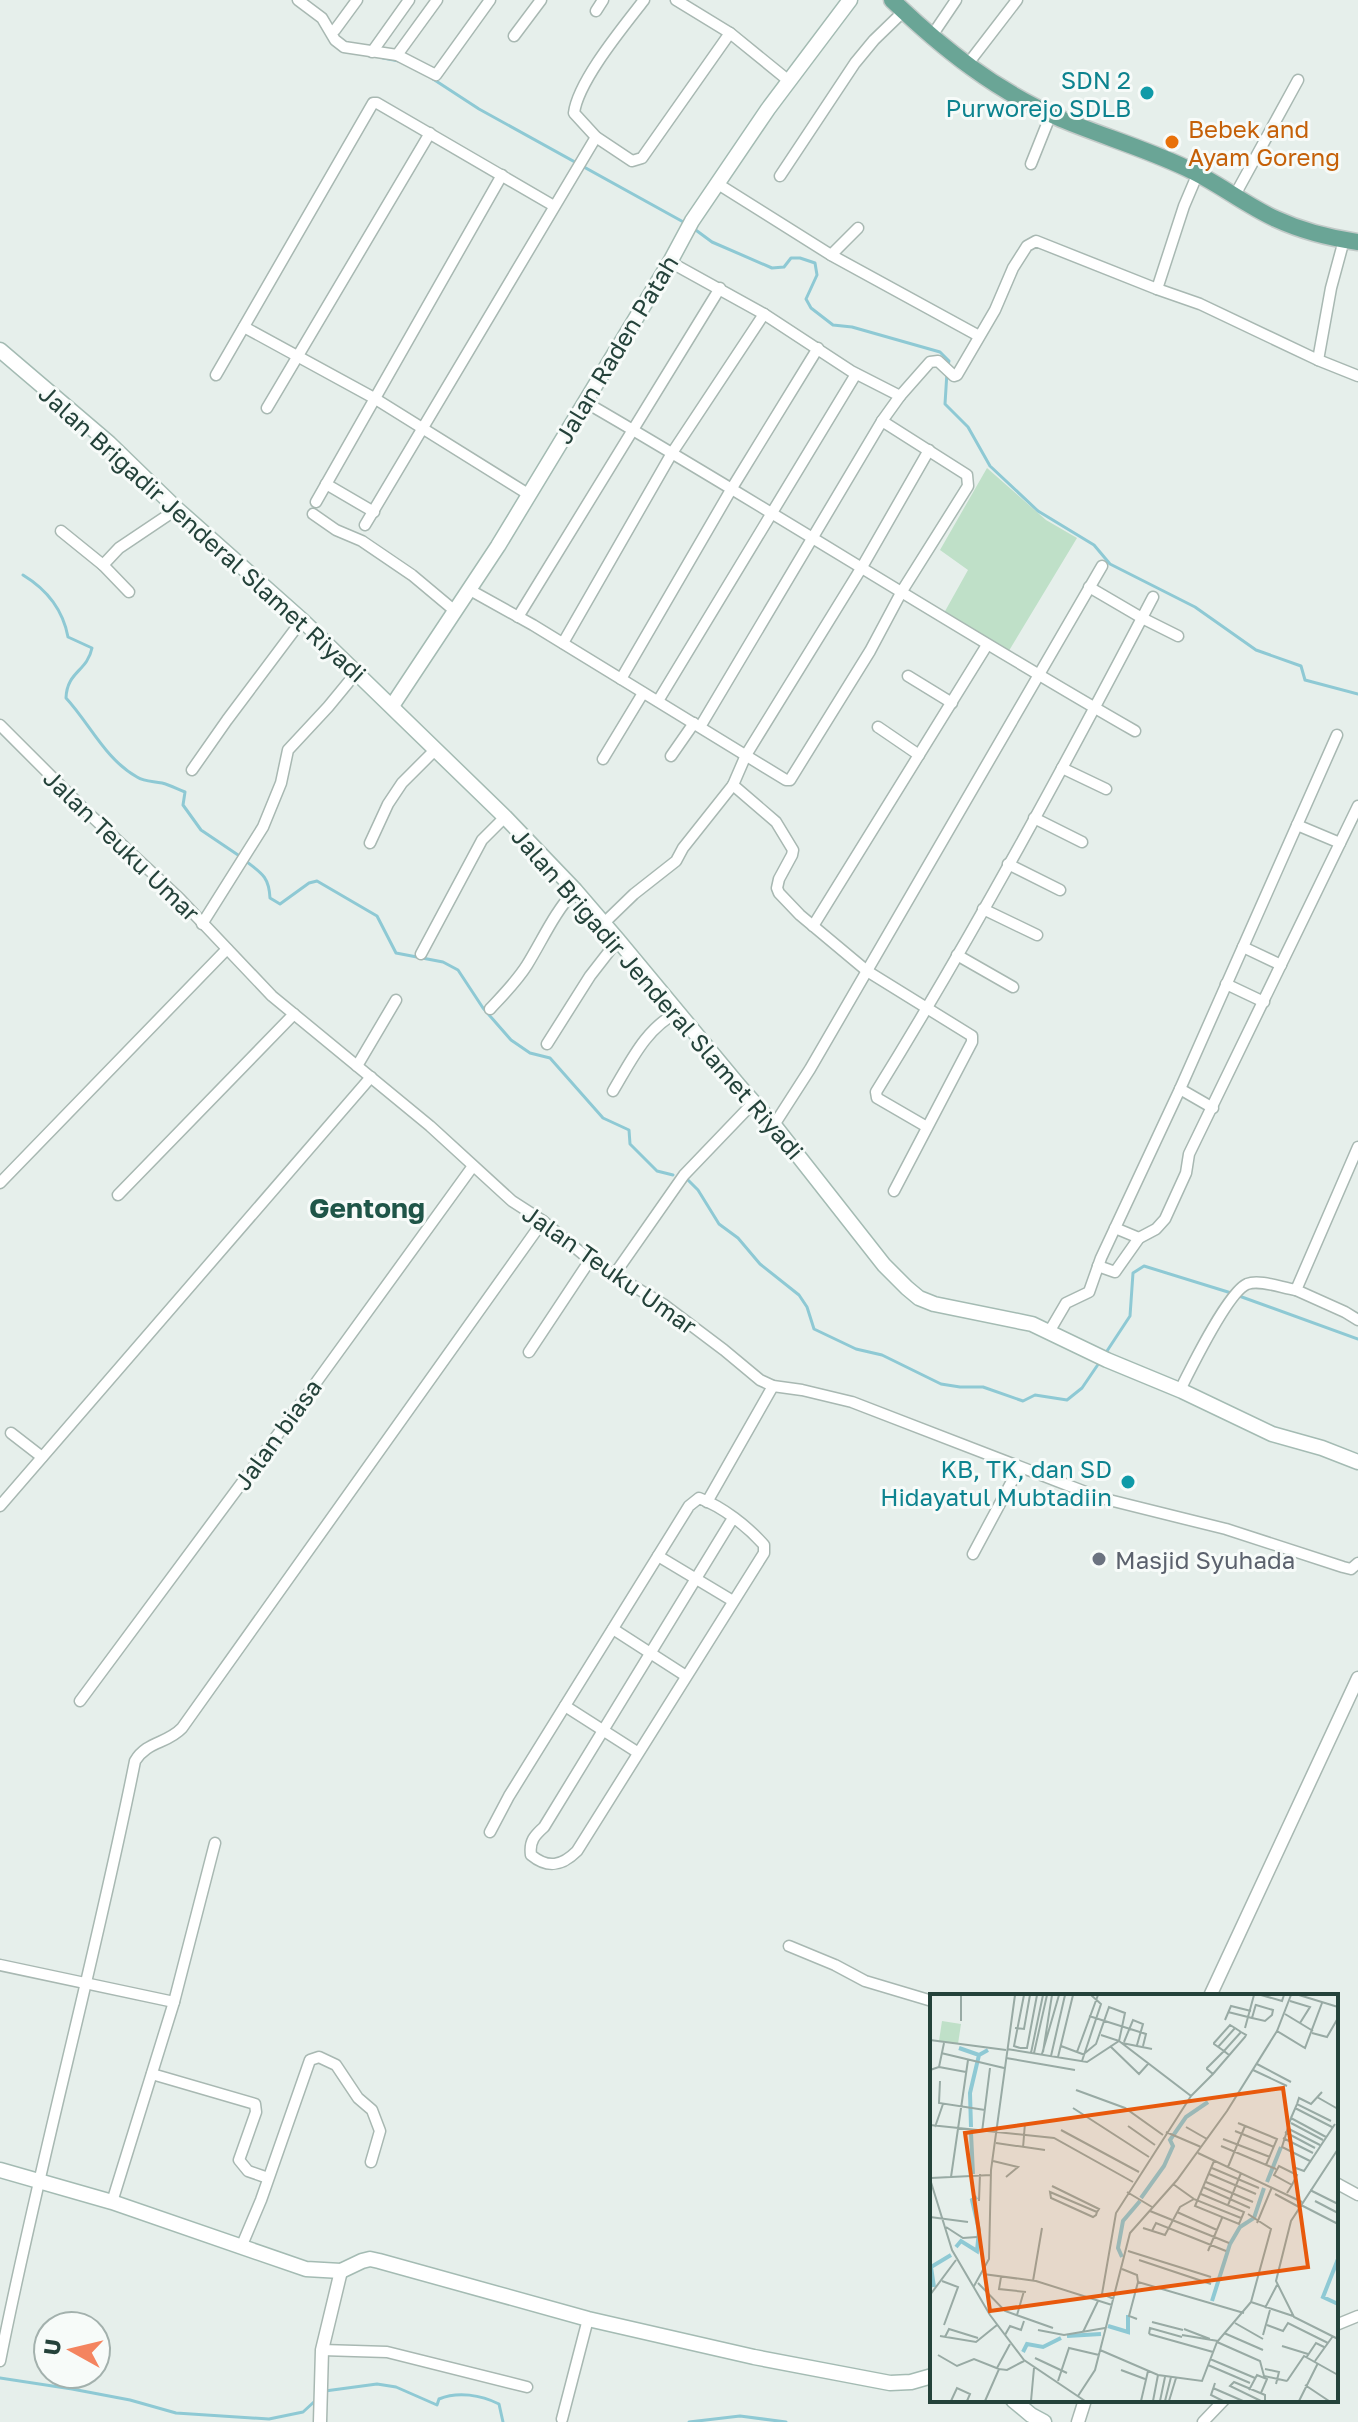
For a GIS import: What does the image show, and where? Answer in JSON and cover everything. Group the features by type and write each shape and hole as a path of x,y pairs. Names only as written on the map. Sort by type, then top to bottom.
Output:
{"main road":[{"name":"Jalan Raden Patah","path":"392,706 470,590 689,226 789,81 850,0"},
{"path":"898,6 967,65 996,85 1051,114 1198,173 1275,219 1319,235 1351,241"},
{"name":"Jalan Brigadir Jenderal Slamet Riyadi","path":"0,350 109,443 177,509 302,620 505,817 604,923 774,1125 884,1265 919,1298 946,1308 1022,1321 1272,1434 1358,1462"},
{"path":"0,2170 112,2202 242,2245 294,2266 341,2271 370,2259 588,2319 754,2357 890,2383 930,2377"},
{"path":"1015,2402 1044,2422"}],"street":[{"path":"332,31 357,0"},
{"path":"372,52 409,0"},
{"path":"397,55 437,0"},
{"path":"305,2 344,47 397,55 417,63 432,74 438,74 490,0"},
{"path":"514,36 541,0"},
{"path":"596,11 603,0"},
{"path":"644,0 601,56 576,102 574,113 596,137 632,161 639,160 730,33"},
{"path":"676,0 730,33 789,81"},
{"path":"931,37 956,0"},
{"path":"967,65 1017,0"},
{"path":"780,176 855,63 898,6"},
{"path":"1235,195 1298,80"},
{"path":"216,375 370,105 377,103 554,206"},
{"path":"1031,164 1051,114"},
{"path":"267,408 430,133"},
{"path":"365,525 596,137"},
{"path":"1157,289 1198,173"},
{"path":"316,502 502,175"},
{"path":"718,184 831,255 979,336"},
{"path":"831,255 858,228"},
{"path":"671,756 697,725 882,421 930,362 938,361 950,373 960,370 995,310 1019,258 1027,246 1036,241 1226,315 1358,376"},
{"path":"1318,360 1331,288 1351,241"},
{"path":"670,262 764,314 856,374 900,396"},
{"path":"518,617 720,288"},
{"path":"563,643 672,453 764,314"},
{"path":"244,327 374,398 528,494"},
{"path":"621,679 818,348"},
{"path":"658,701 856,374"},
{"path":"585,402 1135,731"},
{"path":"470,590 563,643 786,780 793,778 969,482 967,475 882,421"},
{"path":"604,923 676,861 733,785 746,755 862,567 929,450"},
{"path":"326,484 374,512"},
{"path":"103,565 130,540 177,509"},
{"path":"313,514 336,530 362,541 412,575 455,611"},
{"path":"61,531 103,565 129,592"},
{"path":"774,1125 810,1069 1102,566"},
{"path":"1089,587 1178,636"},
{"path":"927,1127 875,1096 928,1008 1062,768 1153,597"},
{"path":"192,770 302,620"},
{"path":"813,926 987,645"},
{"path":"202,924 270,811 281,783 288,750 356,673"},
{"path":"908,676 952,703"},
{"path":"603,759 643,693"},
{"name":"Jalan Teuku Umar","path":"0,725 179,898 272,996 430,1126 512,1201 543,1221 590,1260 663,1304 724,1350 750,1374 773,1386 852,1402 1101,1498 1226,1529 1343,1567 1351,1569 1358,1563"},
{"path":"878,727 919,755"},
{"path":"1049,1332 1066,1303 1089,1292 1337,735"},
{"path":"370,843 388,804 402,783 436,749"},
{"path":"1062,768 1106,789"},
{"path":"733,785 776,822 791,846 792,855 781,874 777,888 779,893 867,971 972,1036 972,1042 894,1191"},
{"path":"1098,1266 1115,1272 1139,1238 1156,1229 1165,1219 1186,1173 1189,1154 1358,806"},
{"path":"421,954 482,840 505,817"},
{"path":"1034,818 1082,842"},
{"path":"1297,825 1340,843"},
{"path":"1008,864 1060,890"},
{"path":"490,1009 511,987 559,907 575,890"},
{"path":"983,909 1037,935"},
{"path":"547,1044 590,976 618,940"},
{"path":"1243,947 1281,965"},
{"path":"0,1183 227,949"},
{"path":"957,955 1013,987"},
{"path":"1226,984 1264,1002"},
{"path":"357,1066 396,1000"},
{"path":"613,1091 641,1044 663,1020 678,1012"},
{"path":"118,1195 294,1014"},
{"path":"0,1506 371,1077"},
{"path":"1180,1089 1213,1108"},
{"path":"614,1275 684,1175 754,1102"},
{"path":"1296,1290 1358,1147"},
{"name":"Jalan biasa","path":"80,1701 473,1166"},
{"path":"0,2361 38,2180 110,1888 135,1761 147,1746 170,1739 182,1728 543,1221"},
{"path":"1115,1228 1139,1238"},
{"path":"529,1352 590,1260"},
{"path":"1180,1390 1205,1342 1241,1288 1257,1283 1296,1290 1358,1320"},
{"path":"707,1502 773,1386"},
{"path":"11,1433 42,1457"},
{"path":"973,1554 1019,1468"},
{"path":"490,1832 509,1796 689,1506 699,1498 707,1502 733,1518 750,1529 764,1545 764,1553 577,1851 563,1863 555,1865 538,1861 531,1855 530,1847 733,1518"},
{"path":"658,1556 733,1601"},
{"path":"613,1629 686,1676"},
{"path":"1211,1994 1358,1678"},
{"path":"565,1706 637,1752"},
{"path":"112,2202 174,2002 215,1843"},
{"path":"789,1946 865,1981 930,2000"},
{"path":"0,1965 174,2002"},
{"path":"242,2245 310,2060 319,2057 336,2065 358,2098 372,2110 380,2131 371,2162"},
{"path":"152,2074 255,2104 256,2112 239,2160 248,2171 268,2178"},
{"path":"1338,2185 1358,2195"},
{"path":"320,2422 322,2350 341,2271"},
{"path":"0,2286 14,2290"},
{"path":"1338,2324 1358,2316"},
{"path":"562,2419 588,2319"},
{"path":"322,2350 387,2352 527,2387"},
{"path":"1078,2422 1084,2402"},
{"path":"1203,2422 1222,2402"}],"green space":[{"path":"987,468 1046,520 1077,538 1007,654 944,613 968,570 940,550"}],"waterway":[{"path":"383,58 399,61"},
{"path":"433,79 479,109 687,224"},
{"path":"693,228 712,242 772,268 784,267 791,258 815,263 817,275 806,299 811,308 833,325 852,327 940,352 949,361 948,365"},
{"path":"947,372 945,404 968,427 990,466 1038,511 1094,545 1110,564 1195,607 1256,650 1301,666 1305,680 1358,694"},
{"path":"23,575 52,601 68,637 92,648 86,662 70,682 66,698 98,740 116,761 137,777 185,792 183,805 201,830 241,857"},
{"path":"247,862 264,877 270,898 280,904 309,883 317,881 377,916 396,953 443,962 458,970 483,1008 511,1040 530,1053 550,1058 603,1118 629,1130 630,1144 657,1171 673,1175"},
{"path":"686,1178 698,1190 719,1224 738,1238 760,1264 799,1295 807,1307 814,1329 856,1349 882,1355 941,1384 983,1387 1023,1401 1035,1395 1067,1400 1082,1388 1099,1363"},
{"path":"1105,1354 1130,1316 1133,1273 1144,1266 1228,1292 1358,1339"},
{"path":"0,2378 130,2400 176,2413 269,2419 303,2412 315,2401"},
{"path":"325,2391 377,2384 396,2387 437,2405 439,2399 446,2397 477,2396 499,2404 503,2422"},
{"path":"689,2422 740,2416 786,2422"}],"place":[{"name":"SDN 2 Purworejo SDLB","path":"1147,93"},
{"name":"Bebek and Ayam Goreng","path":"1172,142"},
{"name":"KB, TK, dan SD Hidayatul Mubtadiin","path":"1128,1482"},
{"name":"Masjid Syuhada","path":"1099,1559"}],"district":[{"name":"Gentong","path":"367,1207"}]}
